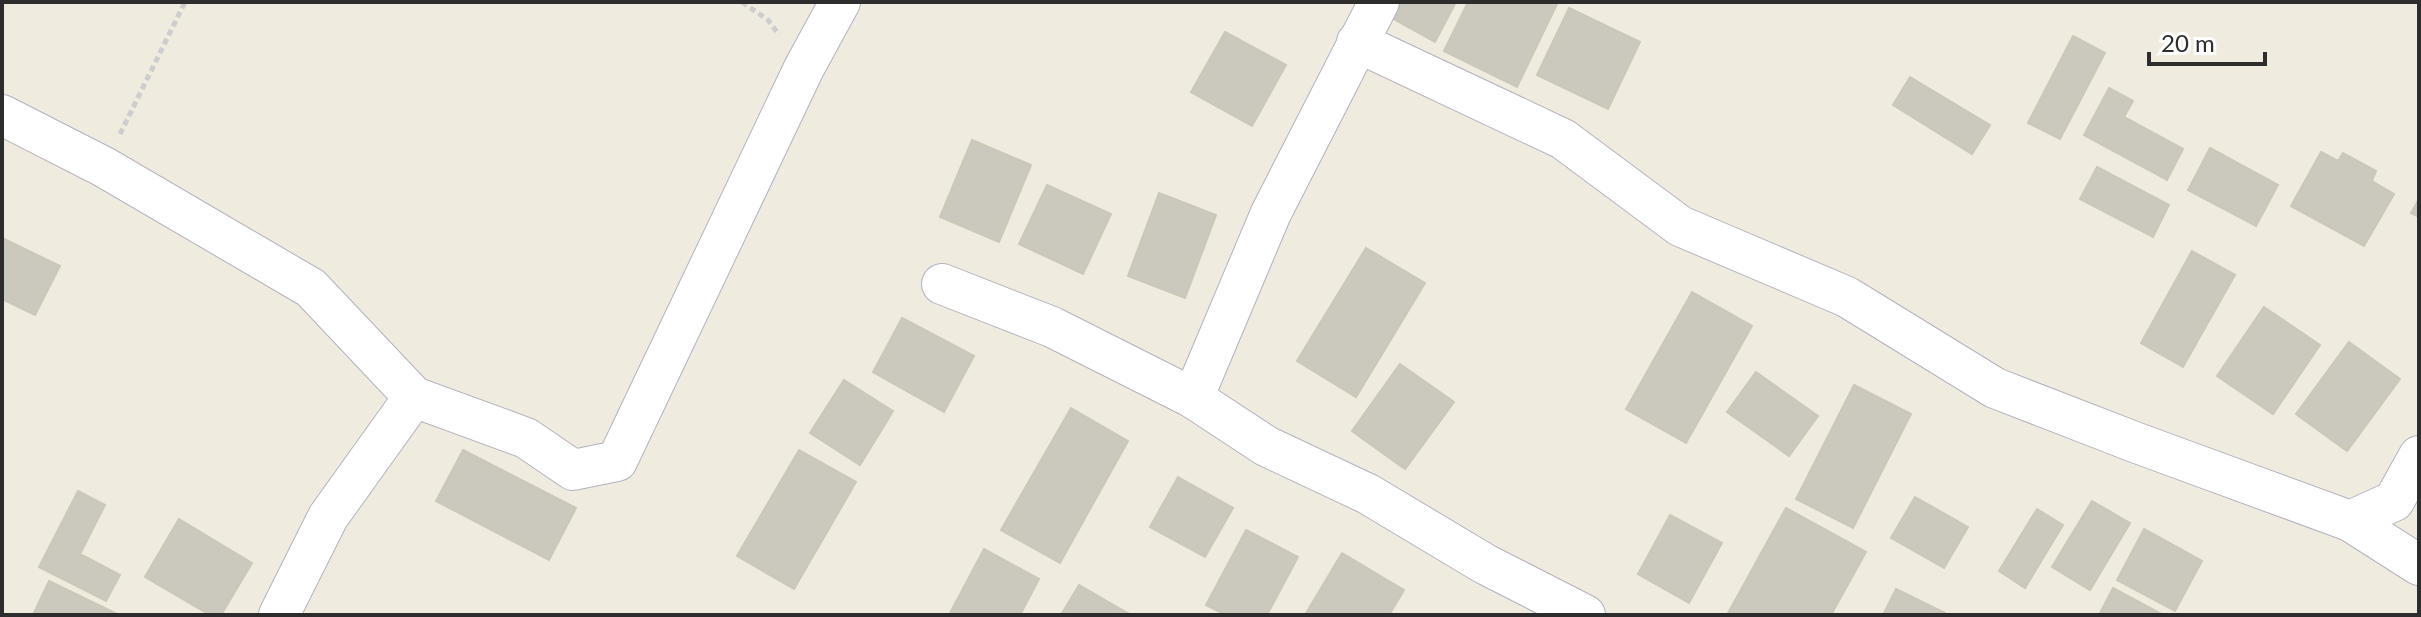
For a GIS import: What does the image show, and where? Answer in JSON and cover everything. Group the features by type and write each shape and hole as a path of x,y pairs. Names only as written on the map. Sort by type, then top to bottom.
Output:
{"street":[{"path":"2,115 104,167 311,288 414,397 526,438 573,470 617,461 804,68 840,2"},
{"path":"1193,398 1271,213 1379,2"},
{"path":"1357,42 1563,139 1680,226 1847,297 1995,388 2350,521 2419,565"},
{"path":"942,284 1052,327 1193,398 1266,446 1368,494 1485,564 1585,615"},
{"path":"279,615 328,517 414,397"},
{"path":"2350,521 2394,501 2419,456"}],"path":[{"path":"104,167 185,2"}],"building":[{"path":"1401,2 1456,2 1435,42 1392,18"},
{"path":"1468,2 1558,2 1517,87 1444,51"},
{"path":"1569,8 1640,42 1608,109 1537,75"},
{"path":"1225,32 1286,65 1252,126 1191,92"},
{"path":"2073,36 2105,53 2060,139 2028,123"},
{"path":"1910,77 1990,125 1972,154 1893,105"},
{"path":"2109,88 2133,101 2124,117 2183,149 2167,180 2084,135"},
{"path":"972,140 1031,165 999,242 940,217"},
{"path":"2210,148 2278,185 2256,226 2188,190"},
{"path":"2321,152 2338,161 2343,153 2376,171 2372,181 2394,194 2364,246 2291,206"},
{"path":"2097,167 2169,205 2153,237 2080,199"},
{"path":"1047,185 1111,214 1083,274 1019,244"},
{"path":"1159,193 1216,215 1185,298 1128,276"},
{"path":"2419,199 2419,217 2411,213"},
{"path":"2,238 60,266 35,315 2,299"},
{"path":"1366,248 1425,283 1356,397 1297,361"},
{"path":"2192,251 2235,275 2183,367 2141,343"},
{"path":"1692,292 1752,326 1686,443 1626,409"},
{"path":"2264,307 2320,345 2273,414 2217,376"},
{"path":"902,318 974,356 944,412 873,372"},
{"path":"2349,342 2400,379 2347,451 2296,414"},
{"path":"1400,364 1454,402 1405,469 1352,431"},
{"path":"1756,372 1818,416 1789,456 1727,412"},
{"path":"844,380 893,411 860,465 810,433"},
{"path":"1854,385 1911,414 1853,528 1796,499"},
{"path":"1071,408 1128,441 1060,563 1001,530"},
{"path":"463,450 576,508 549,560 436,501"},
{"path":"799,450 856,482 794,589 737,556"},
{"path":"1178,477 1233,508 1205,557 1150,527"},
{"path":"78,491 105,505 80,554 120,575 106,601 39,567"},
{"path":"1915,497 1968,527 1944,568 1891,538"},
{"path":"2092,501 2130,523 2090,590 2052,567"},
{"path":"1786,508 1866,552 1831,615 1727,615"},
{"path":"2037,509 2063,525 2025,588 1999,571"},
{"path":"1670,515 1722,543 1689,603 1638,574"},
{"path":"179,519 252,563 221,615 210,615 145,577"},
{"path":"2144,529 2202,561 2175,611 2117,580"},
{"path":"1246,530 1298,557 1267,615 1226,615 1206,605"},
{"path":"984,549 1039,579 1020,615 949,615"},
{"path":"1342,553 1404,590 1389,615 1305,615"},
{"path":"49,581 119,615 33,615"},
{"path":"1079,585 1131,615 1061,615"},
{"path":"2113,588 2163,615 2099,615"},
{"path":"1896,589 1945,613 1944,615 1883,615"}]}
